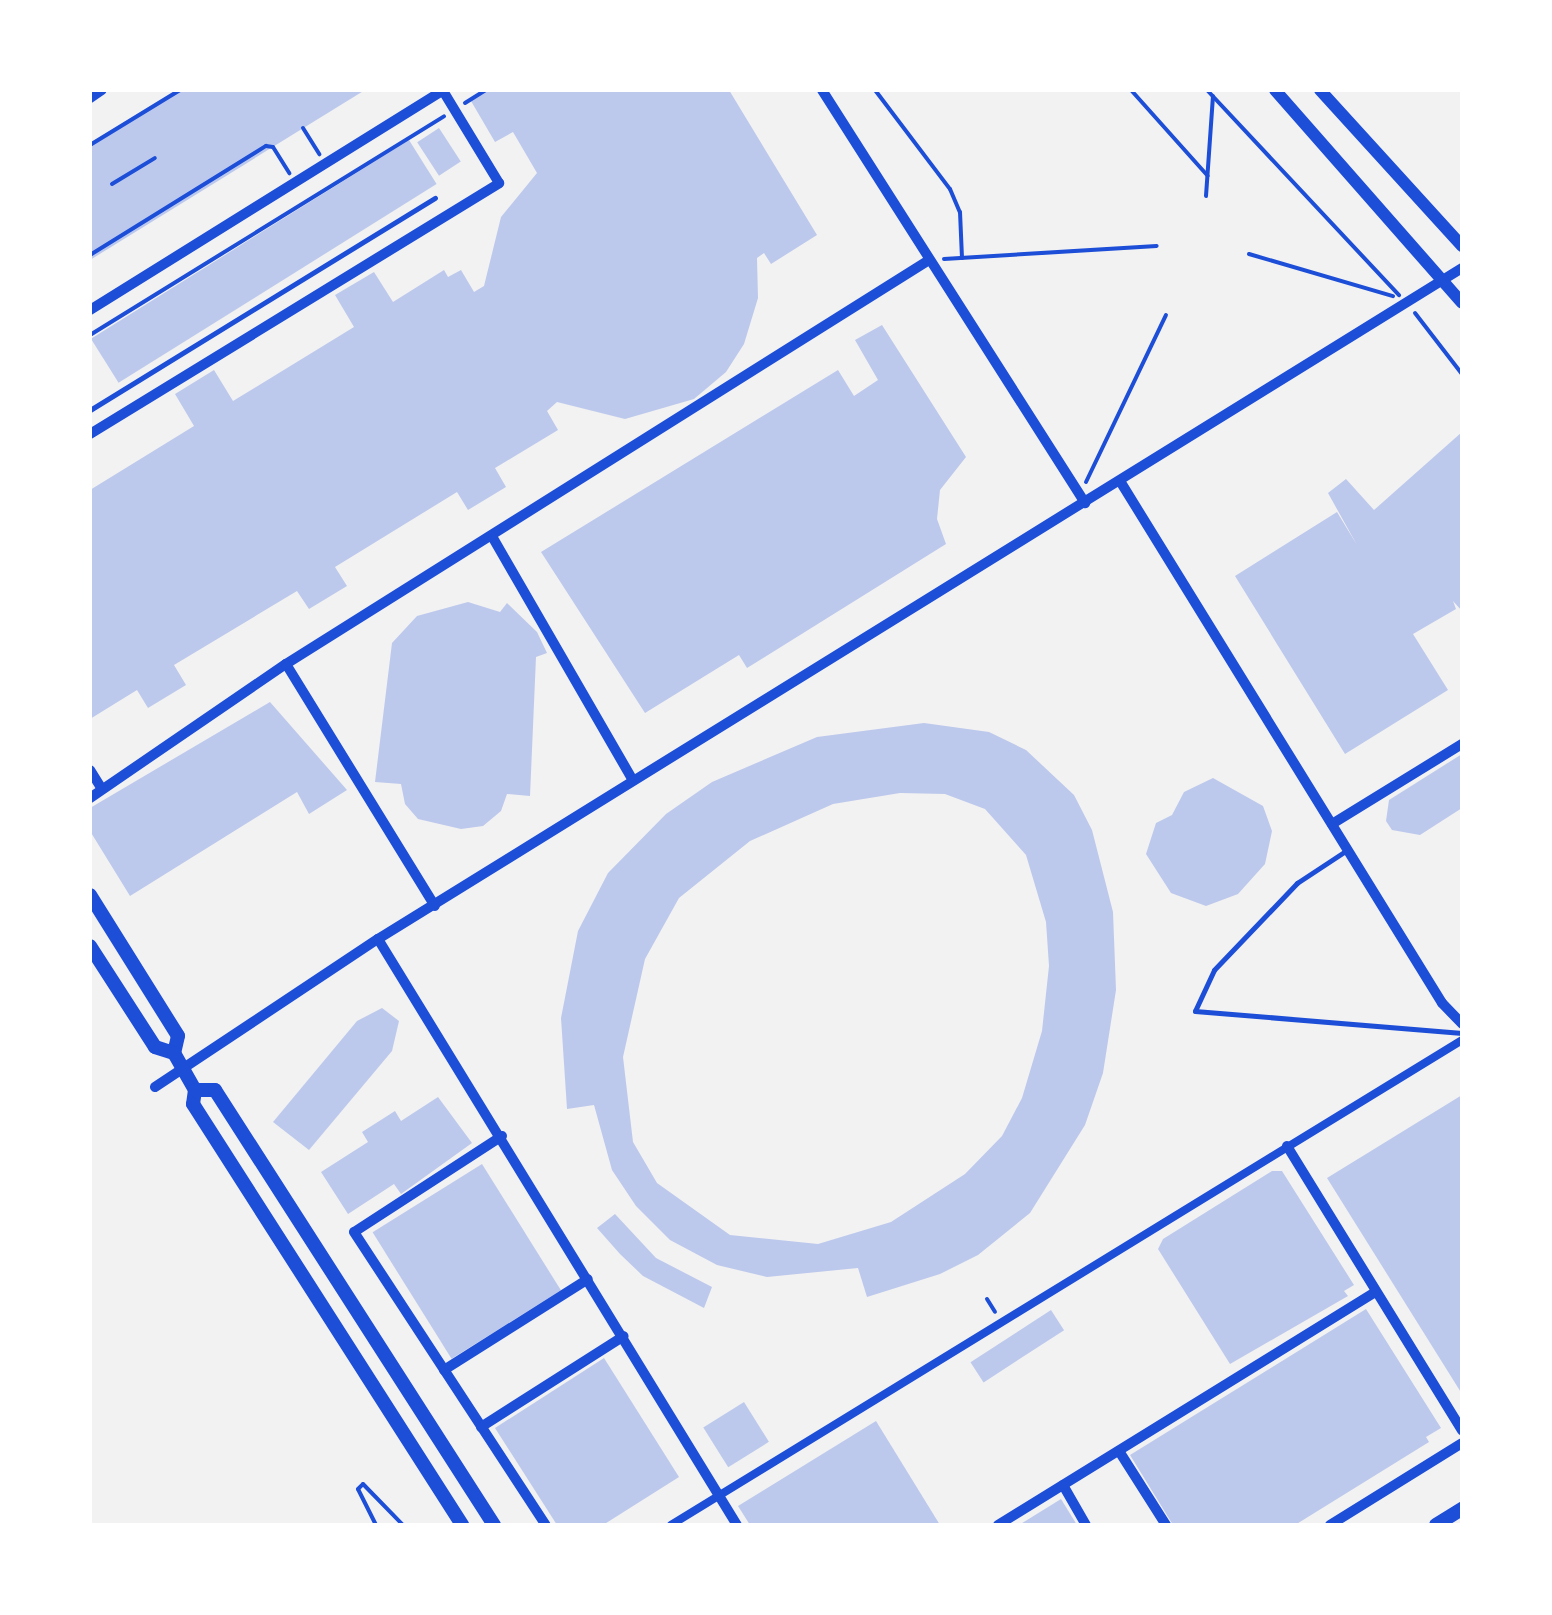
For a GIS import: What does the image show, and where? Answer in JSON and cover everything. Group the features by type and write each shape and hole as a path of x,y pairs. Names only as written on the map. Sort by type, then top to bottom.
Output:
{"main road":[{"path":"90,895 178,1036 174,1053 195,1090 193,1104 462,1525"},
{"path":"90,946 154,1048 174,1053"},
{"path":"195,1090 215,1090 494,1525"},
{"path":"1436,1525 1462,1509"}],"street":[{"path":"90,98 102,90"},
{"path":"90,310 444,90 499,183 90,434"},
{"path":"822,90 1084,502"},
{"path":"1275,90 1462,304"},
{"path":"1320,90 1462,246"},
{"path":"90,798 286,664 494,538 929,260"},
{"path":"156,1087 378,939 1462,268"},
{"path":"1120,481 1332,824 1462,1024"},
{"path":"494,538 634,780"},
{"path":"286,664 435,906"},
{"path":"1332,824 1462,744"},
{"path":"90,770 102,789"},
{"path":"378,939 737,1525"},
{"path":"672,1525 1462,1037"},
{"path":"502,1136 354,1232 546,1525"},
{"path":"1288,1146 1462,1431"},
{"path":"444,1370 588,1280"},
{"path":"998,1525 1374,1292"},
{"path":"481,1427 624,1336"},
{"path":"1330,1525 1462,1442"},
{"path":"1119,1450 1166,1525"},
{"path":"1063,1485 1086,1525"}],"lane":[{"path":"90,410 435,198"},
{"path":"1348,849 1297,883 1214,970 1196,1011 1462,1037"}],"path":[{"path":"90,146 180,90"},
{"path":"90,336 486,90"},
{"path":"875,90 950,189 960,212 962,258"},
{"path":"1131,90 1208,176"},
{"path":"1208,90 1406,302 1462,374"},
{"path":"1206,196 1213,96"},
{"path":"303,128 324,163"},
{"path":"90,255 266,146 274,146 294,182"},
{"path":"112,184 155,158"},
{"path":"929,260 1157,246"},
{"path":"1250,254 1378,288 1406,302"},
{"path":"1084,502 1094,458 1166,315"},
{"path":"376,1525 358,1489 363,1484 403,1525"}],"building":[{"path":"176,90 365,90 90,260 90,143"},
{"path":"490,90 729,90 817,235 771,264 764,253 757,258 758,298 744,344 726,372 694,399 625,419 557,402 547,411 558,430 495,468 506,487 468,510 457,492 335,567 347,586 309,609 297,591 174,665 186,685 148,708 137,690 90,719 90,490 194,426 175,394 214,370 233,401 354,327 335,295 374,272 393,302 444,270 448,277 461,270 474,292 484,286 501,217 537,173 513,132 495,142 471,101"},
{"path":"439,128 461,162 439,176 417,142"},
{"path":"409,140 437,184 119,383 91,339"},
{"path":"882,325 966,457 940,490 937,519 946,544 747,668 739,655 645,713 541,552 838,370 854,396 878,380 855,340"},
{"path":"1462,432 1462,611 1453,601 1456,609 1413,634 1448,690 1345,754 1235,576 1337,512 1357,545 1328,493 1346,479 1374,510"},
{"path":"468,602 500,612 507,603 537,632 547,653 536,657 530,796 507,794 501,811 483,826 461,829 418,819 405,804 401,784 375,782 392,643 417,616"},
{"path":"270,702 347,790 309,814 297,792 130,896 90,831 90,808"},
{"path":"924,723 989,732 1026,750 1074,795 1092,830 1113,912 1116,990 1103,1073 1085,1125 1030,1213 978,1255 940,1274 867,1297 858,1268 767,1277 717,1265 670,1240 636,1206 612,1170 594,1105 567,1109 561,1018 578,931 608,873 666,814 712,782 817,737","holes":["900,793 945,794 985,809 1026,855 1046,922 1049,966 1042,1031 1022,1098 1002,1136 965,1174 891,1222 818,1244 730,1235 657,1183 633,1142 623,1057 645,959 679,898 750,841 833,804"]},
{"path":"1462,754 1462,808 1420,835 1392,830 1386,821 1389,800"},
{"path":"1213,778 1263,806 1272,831 1265,864 1238,894 1206,906 1171,893 1146,854 1156,823 1172,815 1184,792"},
{"path":"382,1008 399,1021 392,1051 309,1150 273,1122 357,1021"},
{"path":"1462,1095 1462,1394 1327,1178"},
{"path":"438,1097 472,1143 401,1194 394,1184 348,1214 321,1172 368,1142 362,1132 395,1111 401,1121"},
{"path":"482,1164 561,1290 452,1359 373,1232"},
{"path":"1272,1171 1282,1171 1354,1285 1344,1291 1348,1296 1230,1364 1158,1249 1163,1239"},
{"path":"615,1214 656,1258 712,1287 704,1308 643,1276 620,1254 597,1228"},
{"path":"1366,1309 1441,1428 1426,1437 1429,1442 1295,1525 1173,1525 1130,1455"},
{"path":"1051,1310 1064,1330 984,1382 970,1362"},
{"path":"604,1358 679,1477 603,1525 557,1525 495,1428"},
{"path":"744,1402 769,1442 728,1467 703,1427"},
{"path":"876,1421 940,1525 750,1525 738,1506"},
{"path":"1061,1499 1077,1525 1019,1525"}]}
